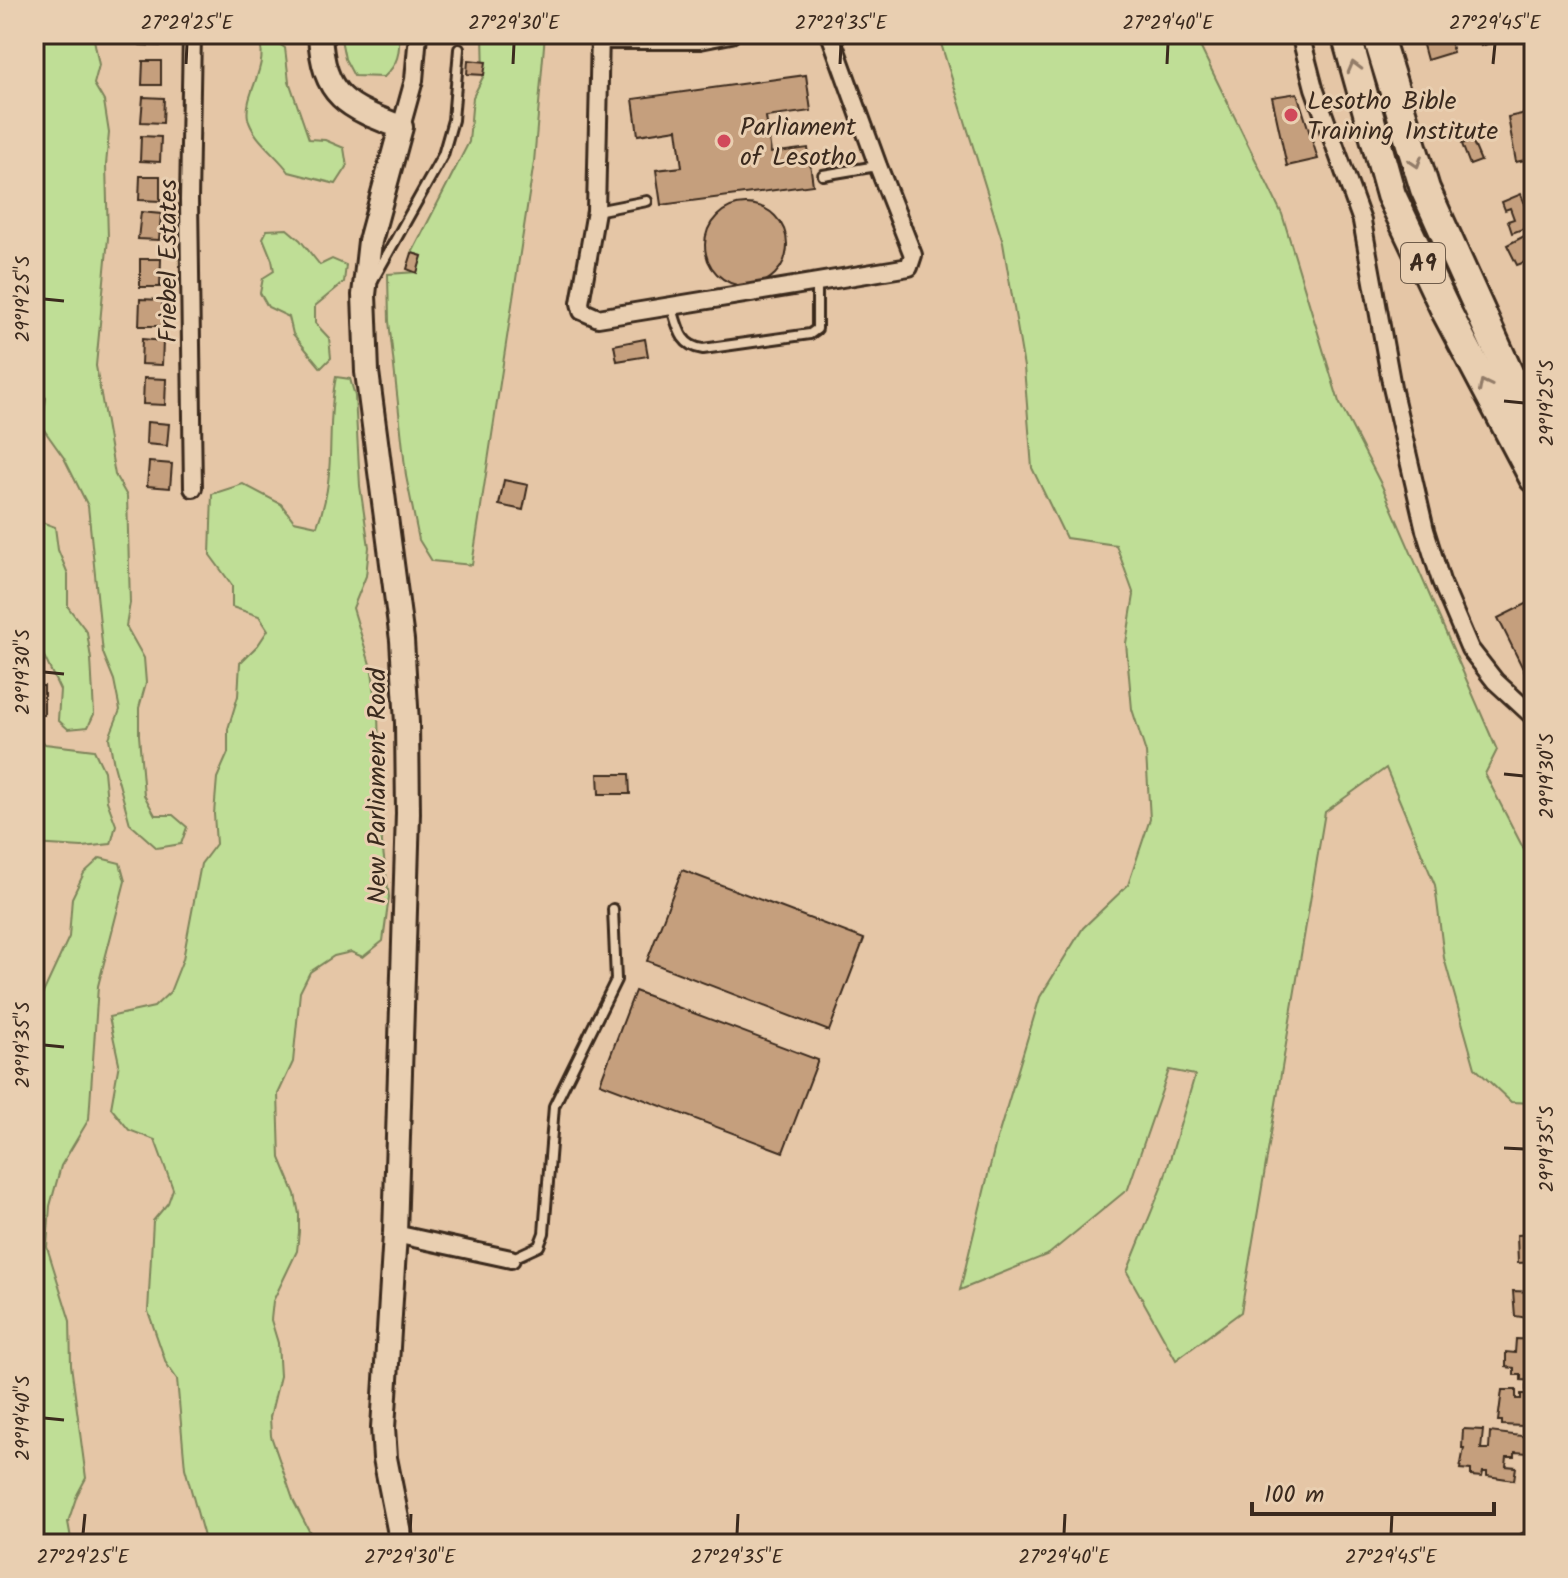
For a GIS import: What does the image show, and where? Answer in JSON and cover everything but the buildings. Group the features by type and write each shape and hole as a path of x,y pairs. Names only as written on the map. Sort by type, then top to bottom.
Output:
{"highway":[{"name":"A9","path":"1346,34 1391,195 1446,311 1534,478"},
{"name":"A9","path":"1377,34 1425,189 1534,430"}],"street":[{"name":"Friebel Estates","path":"192,34 189,200 193,488"},
{"path":"320,34 321,54 329,80 342,99 359,112 401,127"},
{"name":"New Parliament Road","path":"402,1544 385,1458 383,1428 395,1234 408,813 407,723 402,640 367,372 364,295 370,241 414,80 418,34"},
{"path":"731,34 700,40 600,37 596,211 580,303 582,311 598,318 909,267 913,261 830,34"},
{"path":"1300,34 1314,88 1362,221 1392,387 1425,530 1441,581 1470,649 1495,681 1534,717"},
{"path":"395,1234 511,1259"}],"lane":[{"path":"364,295 443,155 453,120 459,49"},
{"path":"823,175 878,166"},
{"path":"596,211 647,201"},
{"path":"672,308 683,341 692,348 810,334 817,329 819,317 817,282"},
{"path":"511,1259 539,1246 544,1233 554,1106 616,980 613,909"}],"green space":[{"path":"34,34 93,34 99,65 94,84 104,101 109,133 106,165 108,238 96,366 115,475 127,496 130,603 126,626 144,658 146,683 139,708 139,735 144,795 155,815 173,815 187,827 181,844 157,848 130,824 114,765 109,738 120,710 114,680 103,653 88,506 64,458 42,427 46,398 34,383"},
{"path":"255,34 276,34 278,43 285,48 289,81 309,139 325,140 344,148 347,167 336,184 289,172 250,125 248,108 262,55"},
{"path":"340,34 399,34 395,63 384,77 354,76 345,59"},
{"path":"483,34 545,34 534,162 472,565 432,561 419,540 406,476 389,321 388,274 417,272 422,256 412,253 469,142 473,97 484,75"},
{"path":"938,34 1194,34 1282,214 1339,402 1382,486 1497,750 1485,774 1534,869 1534,1103 1511,1102 1475,1068 1444,958 1435,885 1386,768 1325,812 1241,1312 1176,1360 1127,1272 1163,1183 1195,1075 1169,1070 1128,1189 1049,1254 960,1290 995,1146 1040,997 1083,928 1128,885 1150,819 1146,753 1132,709 1126,643 1134,595 1116,545 1066,538 1032,468 1024,367 1003,243"},
{"path":"287,229 320,265 332,259 346,265 344,282 315,306 315,323 329,338 331,358 321,368 293,334 289,317 268,307 260,293 263,278 274,271 263,238 267,230"},
{"path":"336,377 350,379 355,396 360,486 369,547 366,576 353,608 372,671 378,715 382,843 389,897 383,941 363,957 351,952 334,956 310,972 300,992 293,1062 278,1094 280,1158 295,1194 299,1232 297,1251 273,1301 271,1320 278,1343 280,1376 270,1417 271,1436 294,1502 316,1544 206,1544 185,1468 177,1379 166,1363 148,1311 153,1221 168,1203 173,1189 155,1140 129,1130 111,1108 119,1063 109,1017 154,1007 170,992 183,959 201,864 216,844 214,814 217,778 228,753 228,729 238,696 240,663 268,630 259,616 232,607 232,585 210,555 212,494 243,484 281,504 294,521 317,526 327,488"},
{"path":"36,520 55,527 58,550 68,574 68,607 87,632 94,714 88,727 68,729 58,720 60,690 41,650 34,610"},
{"path":"37,734 45,744 94,750 104,771 107,801 116,825 111,844 82,847 34,844 34,735"},
{"path":"100,858 120,863 125,881 98,986 89,1119 61,1166 50,1206 47,1247 70,1321 71,1365 86,1478 68,1522 72,1544 34,1544 34,1071 43,993 69,937 72,898 84,873"}],"place":[{"name":"Lesotho Bible Training Institute","path":"1291,115"},
{"name":"Parliament of Lesotho","path":"724,141"}]}
